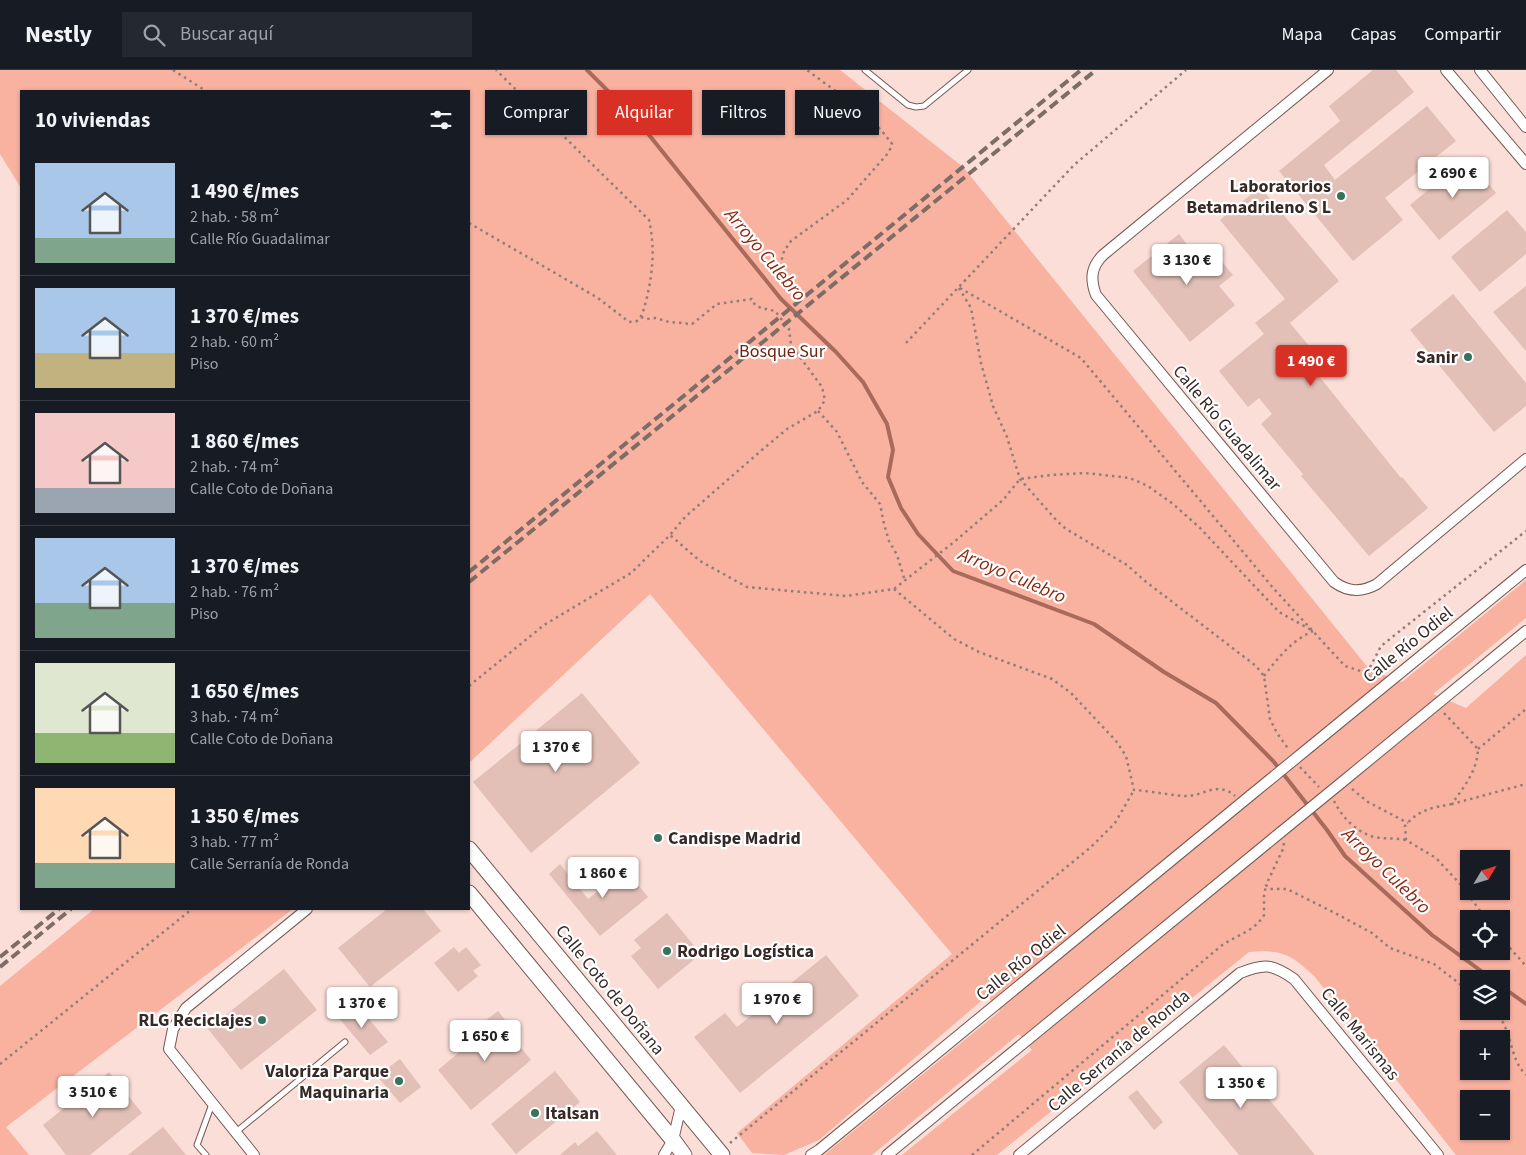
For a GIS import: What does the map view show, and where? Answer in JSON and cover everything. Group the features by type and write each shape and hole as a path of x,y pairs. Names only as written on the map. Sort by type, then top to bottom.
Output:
{"street":[{"name":"Calle Río Guadalimar","path":"1328,70 1103,255 1094,266 1092,273 1092,285 1096,295 1334,582 1341,587 1362,590 1377,584 1526,459"},
{"path":"1446,70 1526,164"},
{"path":"1480,70 1526,127"},
{"name":"Calle Río Odiel","path":"811,1155 1526,570"},
{"path":"886,1155 1526,632"},
{"name":"Calle Coto de Doñana","path":"470,850 720,1154"},
{"path":"470,895 684,1155"},
{"path":"254,1155 169,1049 173,1029 186,1008 306,910"},
{"name":"Calle Marismas","path":"1240,972 1259,966 1278,968 1294,979 1438,1155"},
{"name":"Calle Serranía de Ronda","path":"1018,1155 1240,972"},
{"path":"664,1155 673,1140 681,1106"}],"lane":[{"path":"865,70 908,105 916,107 924,106 968,70"},
{"path":"235,1132 345,1042"},
{"path":"206,1155 197,1145 212,1104"}],"path":[{"path":"173,70 204,90"},
{"path":"470,224 598,298 629,322 637,321 641,317 652,269 653,236 649,220 496,70"},
{"path":"780,266 784,251 791,241 847,200 889,152 892,144 869,120 808,70"},
{"path":"906,343 1074,164 1186,70"},
{"path":"959,288 971,308 981,363 993,406 1008,437 1020,479 1057,522 1128,565 1145,581 1256,666 1264,676 1270,719 1290,751"},
{"path":"959,288 1081,358 1274,589 1345,666 1367,673 1379,691"},
{"path":"470,685 544,625 631,573 670,535 685,517 787,429 818,411 825,400 822,387 790,345 790,329 774,311 755,305 752,299 717,304 692,324 641,317"},
{"path":"818,411 837,432 862,482 880,504 886,533 897,555 905,581"},
{"path":"670,535 700,561 747,587 846,596 894,589 1004,500 1020,479 1051,474 1086,473 1130,478 1148,486 1173,504 1199,528 1280,612 1313,631"},
{"path":"1367,673 1381,646 1526,531"},
{"path":"720,1154 1091,846 1115,822 1134,790 1126,756 1116,741 1071,693 1052,679 980,652 954,639 894,589"},
{"path":"1264,676 1285,650 1300,637 1313,631"},
{"path":"1437,704 1478,749 1478,762 1452,804"},
{"path":"1478,749 1526,709"},
{"path":"1298,764 1322,790"},
{"path":"1343,781 1368,802 1408,823"},
{"path":"1406,840 1405,826 1420,812 1526,784"},
{"path":"1134,790 1188,796 1208,790 1223,790 1231,793 1242,803"},
{"path":"1328,796 1344,818 1364,832 1374,837 1406,840 1436,858 1462,886 1479,910"},
{"path":"972,1155 1221,946 1253,928 1264,915 1266,886 1283,849 1284,839 1281,832"},
{"path":"1266,886 1270,890 1287,889 1372,933 1390,948 1434,964 1460,984"},
{"path":"0,1064 191,910"},
{"path":"1510,948 1526,966"},
{"path":"1502,1020 1506,1028 1515,1060 1526,1075"}],"green space":[{"name":"Bosque Sur","path":"0,70 840,70 865,90 795,90 795,135 879,135 879,101 963,167 1369,669 1402,682 1526,580 1526,618 1433,694 1466,708 1526,655 1526,1155 1456,1155 1315,977 1300,963 1286,955 1260,951 1249,952 997,1155 902,1155 1032,1050 1019,1034 872,1155 824,1155 1000,1011 987,996 819,1140 784,1155 752,1153 737,1133 952,954 650,594 470,762 470,90 20,90 20,186 0,154"},
{"path":"93,910 292,910 6,1127 29,1155 0,1155 0,986"}],"building":[{"path":"1373,70 1396,70 1414,92 1324,165 1335,180 1427,106 1456,141 1385,198 1403,220 1353,261 1279,171 1340,121 1329,106"},
{"path":"1467,158 1496,193 1439,240 1410,205"},
{"path":"1260,187 1339,281 1290,323 1319,358 1310,365 1401,478 1428,508 1369,556 1301,476 1303,474 1261,424 1272,414 1259,398 1248,407 1219,371 1264,334 1255,323 1285,299 1220,220"},
{"path":"1507,210 1526,232 1526,254 1480,292 1451,257"},
{"path":"1179,234 1195,255 1208,245 1233,275 1219,286 1235,305 1190,342 1133,271"},
{"path":"1526,286 1526,351 1493,312"},
{"name":"Sanir","path":"1453,294 1526,383 1526,406 1494,432 1410,330"},
{"path":"582,693 640,763 531,853 473,782"},
{"path":"560,864 588,899 625,869 648,897 600,936 549,874"},
{"path":"386,910 424,910 441,931 370,987 338,948"},
{"name":"Rodrigo Logística","path":"667,913 701,954 658,989 631,956 641,948 634,940"},
{"path":"454,947 459,953 466,947 481,965 473,971 478,976 458,992 434,963"},
{"path":"826,955 859,996 740,1093 694,1037 725,1013 737,1027"},
{"name":"RLG Reciclajes","path":"284,969 317,1010 241,1070 208,1029"},
{"path":"355,1002 388,1042 370,1055 337,1016"},
{"path":"498,1011 512,1028 508,1032 531,1060 471,1110 438,1070 481,1034 476,1028"},
{"path":"1224,1045 1315,1155 1239,1155 1179,1082"},
{"name":"Valoriza Parque Maquinaria","path":"400,1059 421,1087 400,1103 377,1076"},
{"name":"Italsan","path":"555,1071 580,1102 516,1154 491,1124"},
{"path":"109,1072 142,1113 90,1155 66,1155 43,1125"},
{"path":"1137,1090 1163,1122 1154,1130 1128,1097"},
{"path":"163,1127 186,1155 128,1155"},
{"path":"597,1131 617,1155 560,1155 575,1142 578,1146"}],"waterway":[{"name":"Arroyo Culebro","path":"587,70 637,120 781,299 836,352 863,382 887,424 893,450 888,477 901,508 918,534 953,571 1094,624 1164,672 1216,703 1274,762 1345,856 1432,935 1480,970"},
{"name":"Arroyo Culebro","path":"1510,992 1526,1004"}],"railway":[{"path":"470,571 1081,70"},
{"path":"470,581 1096,70"},
{"path":"0,957 58,910"},
{"path":"0,967 70,910"}],"place":[{"name":"Laboratorios Betamadrileno S L","path":"1341,196"},
{"name":"Sanir","path":"1468,357"},
{"name":"Candispe Madrid","path":"658,838"},
{"name":"Rodrigo Logística","path":"667,951"},
{"name":"RLG Reciclajes","path":"262,1020"},
{"name":"Valoriza Parque Maquinaria","path":"399,1081"},
{"name":"Italsan","path":"535,1113"}]}
